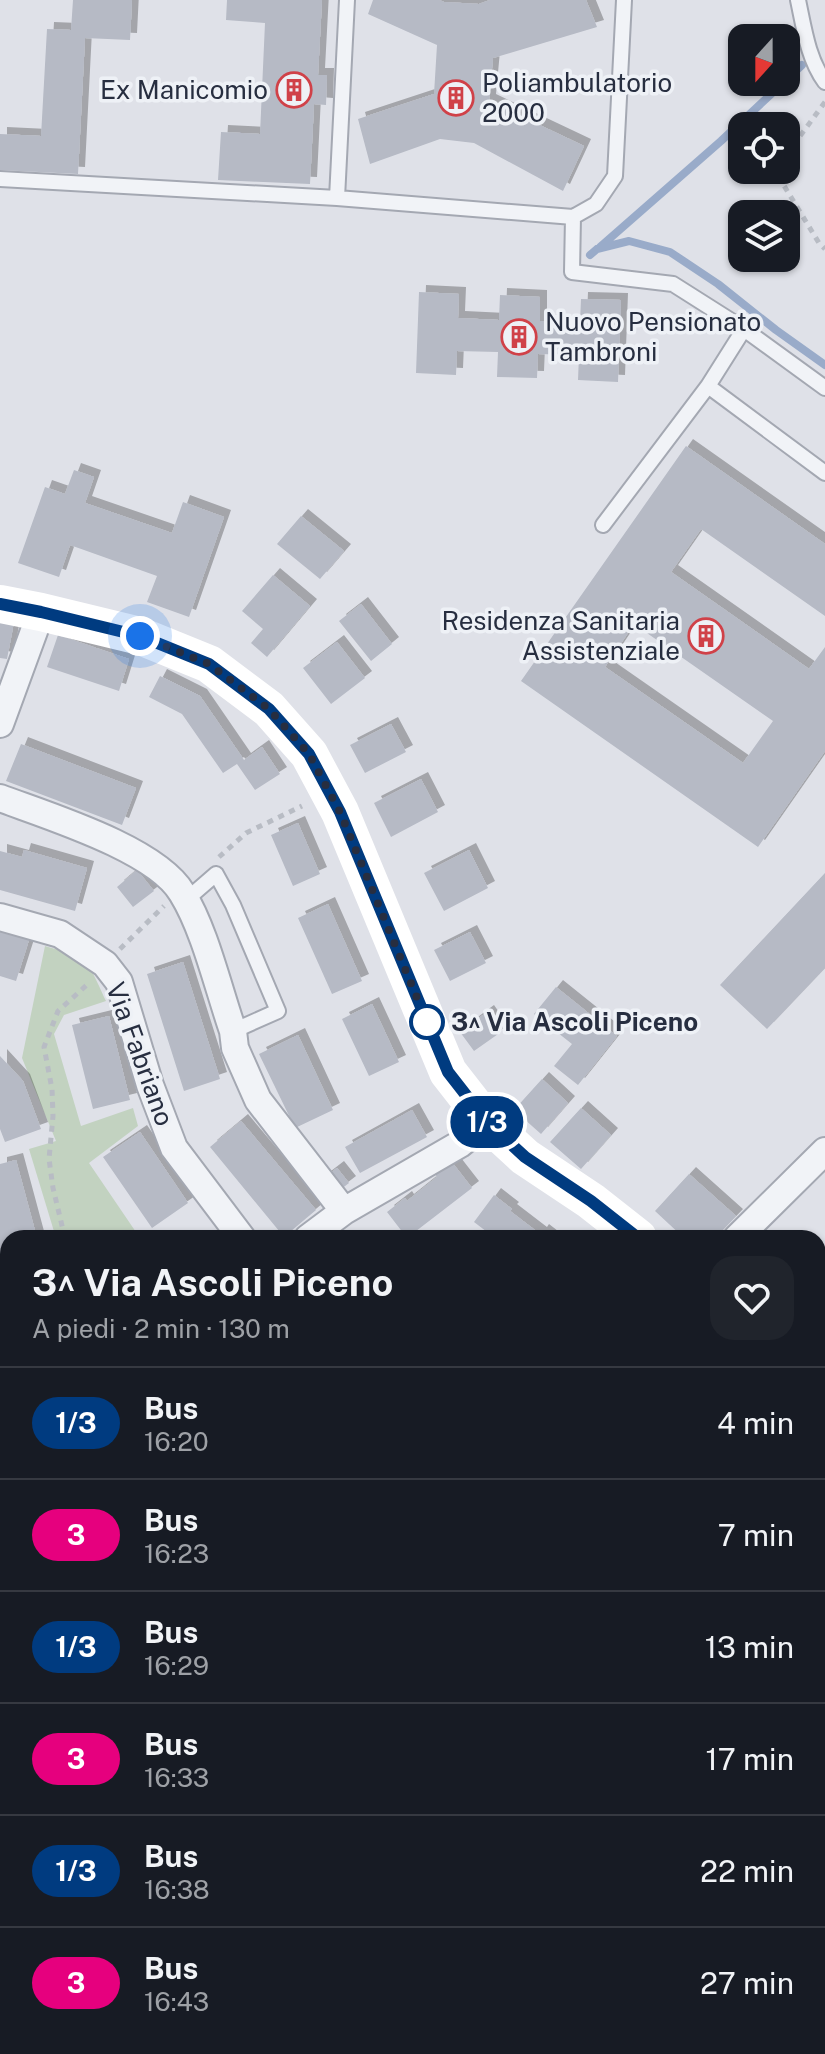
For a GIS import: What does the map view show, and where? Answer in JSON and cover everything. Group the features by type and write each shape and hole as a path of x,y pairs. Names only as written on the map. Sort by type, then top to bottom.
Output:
{"street":[{"path":"0,604 140,636 209,664 269,709 309,754 340,812 448,1072 487,1122 525,1157 628,1230"},
{"path":"0,724 41,612"},
{"path":"0,798 103,837 154,866 179,897 198,928 233,1031 235,1048 258,1100 344,1211"},
{"name":"Via Fabriano","path":"0,917 60,934 98,972 119,982 150,1085 174,1148 236,1230"},
{"path":"319,1230 344,1211 460,1144 487,1122"},
{"path":"745,1230 825,1151"}],"lane":[{"path":"337,198 347,0"},
{"path":"0,179 337,198 573,217 596,204 615,176 624,0"},
{"path":"798,0 809,46 825,82"},
{"path":"573,217 572,272 673,284 744,329 825,388"},
{"path":"603,525 708,386 744,329"},
{"path":"708,386 825,473"},
{"path":"179,897 216,874 233,905 278,1011 233,1031"}],"path":[{"path":"825,102 795,143 783,184 825,249"},
{"path":"63,1230 49,1159 53,1102 44,1047 58,1011 246,833 300,805 312,810"}],"green space":[{"path":"45,946 79,958 90,969 106,1001 64,1015 54,1034 81,1126 133,1108 138,1126 89,1163 135,1230 54,1230 29,1149 56,1141 22,1058"}],"building":[{"name":"Ex Manicomio","path":"73,0 132,0 130,40 85,38 78,174 0,170 0,134 41,136 47,29 71,30"},
{"name":"Ex Manicomio","path":"227,0 322,0 318,75 327,75 326,105 314,104 310,184 218,180 221,132 260,134 265,23 226,20"},
{"name":"Poliambulatorio 2000","path":"373,0 439,0 479,4 490,0 586,0 597,27 493,58 489,101 584,146 563,191 474,143 440,139 370,164 358,119 434,94 437,45 368,14"},
{"name":"Nuovo Pensionato Tambroni","path":"419,292 459,294 458,318 499,320 500,295 540,297 540,321 580,323 581,299 621,300 618,382 578,380 579,355 538,354 537,378 497,377 498,352 457,351 456,375 416,373"},
{"name":"Residenza Sanitaria Assistenziale","path":"686,446 825,544 825,616 701,529 671,572 809,669 825,647 825,751 758,847 521,681","holes":["634,624 773,721 743,763 605,667"]},
{"path":"74,470 94,477 85,503 172,533 183,502 224,517 189,617 147,602 157,576 70,545 59,577 18,563 45,487 65,494"},
{"path":"301,516 344,551 320,579 277,544"},
{"path":"273,575 310,606 267,657 251,643 263,629 242,611"},
{"path":"361,604 392,644 371,661 339,621"},
{"path":"0,620 14,622 7,659 0,658"},
{"path":"58,635 129,659 119,691 47,667"},
{"path":"337,642 365,678 331,704 303,668"},
{"path":"160,676 200,696 244,760 262,747 280,774 255,790 237,764 223,773 182,714 149,697"},
{"path":"391,724 406,752 365,773 350,745"},
{"path":"21,744 136,788 122,825 6,781"},
{"path":"421,779 438,812 391,837 374,803"},
{"path":"298,823 320,874 293,886 271,835"},
{"path":"24,850 87,868 75,911 0,890 0,851 22,857"},
{"path":"469,850 488,888 444,911 424,873"},
{"path":"137,870 154,891 133,907 117,887"},
{"path":"825,873 825,968 767,1029 720,985"},
{"path":"328,904 362,981 332,994 298,918"},
{"path":"0,931 29,940 16,981 0,976"},
{"path":"470,932 486,963 450,981 434,950"},
{"path":"183,962 220,1079 184,1091 147,974"},
{"path":"556,987 617,1036 578,1085 554,1066 572,1044 534,1014"},
{"path":"372,1004 399,1062 369,1076 342,1019"},
{"path":"487,1012 501,1032 474,1051 460,1032"},
{"path":"109,1016 130,1100 93,1109 72,1025"},
{"path":"298,1035 333,1110 295,1128 259,1054"},
{"path":"0,1056 23,1081 41,1129 5,1142 0,1129"},
{"path":"542,1079 568,1103 541,1134 514,1110"},
{"path":"581,1108 611,1135 581,1169 550,1142"},
{"path":"412,1110 427,1137 360,1173 345,1147"},
{"path":"241,1121 316,1210 292,1230 278,1230 210,1147"},
{"path":"140,1132 188,1203 152,1228 103,1157"},
{"path":"16,1160 35,1230 0,1230 0,1164"},
{"path":"451,1161 472,1188 417,1230 401,1230 387,1212 405,1198 407,1201 437,1177 435,1174"},
{"path":"337,1168 349,1183 336,1193 324,1178"},
{"path":"689,1174 736,1216 723,1230 675,1230 655,1211"},
{"path":"494,1195 535,1230 484,1230 474,1222"}],"waterway":[{"path":"600,247 769,96"},
{"path":"590,255 597,249 629,241 670,252 718,284 825,365"}],"bus line":[{"name":"1/3","path":"0,604 140,636 209,664 269,709 309,754 340,812 448,1072 487,1122 525,1157 628,1230"}],"place":[{"name":"Ex Manicomio","path":"294,90"},
{"name":"Poliambulatorio 2000","path":"456,98"},
{"name":"Nuovo Pensionato Tambroni","path":"519,337"},
{"name":"Residenza Sanitaria Assistenziale","path":"706,636"},
{"name":"3^ Via Ascoli Piceno","path":"427,1022"}],"route":[{"path":"140,636 209,664 269,709 309,754 340,812 427,1022"}]}
